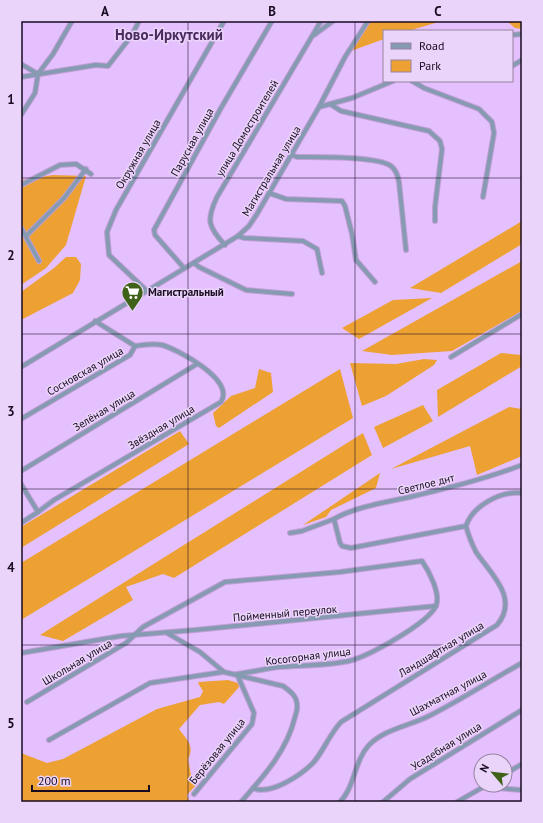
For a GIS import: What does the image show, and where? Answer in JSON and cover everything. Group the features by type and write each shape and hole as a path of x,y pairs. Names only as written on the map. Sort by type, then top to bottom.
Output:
{"street":[{"path":"21,115 35,93 38,74 53,54 71,22 65,21"},
{"path":"21,77 96,65 108,66 132,35 138,21"},
{"name":"Окружная улица","path":"147,291 109,255 107,232 116,210 224,21"},
{"name":"Парусная улица","path":"184,268 155,235 154,230 221,108 272,21"},
{"name":"улица Домостроителей","path":"225,245 211,228 210,212 217,197 321,21"},
{"path":"312,37 334,21"},
{"name":"Магистральная улица","path":"21,366 225,245 249,226 292,155 345,57 368,21"},
{"path":"513,65 522,60"},
{"path":"21,64 38,74"},
{"path":"319,107 352,98 391,82"},
{"path":"414,82 424,88 479,109 492,122 494,132 483,197"},
{"path":"330,104 341,111 429,131 435,135 442,149 435,207 435,221"},
{"path":"292,155 297,157 366,160 385,163 391,166 398,174 406,250"},
{"path":"21,185 60,165 76,164 86,169 91,174"},
{"path":"26,236 64,198 86,169"},
{"path":"269,193 286,199 342,202 345,206 352,234 356,260 375,282"},
{"path":"21,228 39,261"},
{"path":"238,236 244,238 303,241 317,249 322,273"},
{"path":"194,263 199,267 246,290 292,294"},
{"path":"451,357 522,314"},
{"name":"Сосновская улица","path":"21,419 129,356 135,346 95,322"},
{"name":"Звёздная улица","path":"38,512 54,500 221,402 224,395 222,386 214,375 183,354 161,345 135,346"},
{"name":"Зелёная улица","path":"21,470 197,364"},
{"name":"Светлое днт","path":"290,533 313,528 340,515 376,505 486,479 522,465"},
{"path":"21,484 38,512 21,523"},
{"path":"334,519 340,543 346,548 466,526 468,519 475,510 484,504 504,495 522,493"},
{"name":"Ландшафтная улица","path":"253,788 263,791 276,787 296,777 314,762 332,732 341,722 438,660 497,625 501,620 505,605 503,588 475,550 466,526"},
{"name":"Школьная улица","path":"27,702 126,643 143,627 225,582 340,572 422,561 438,596 436,606"},
{"name":"Пойменный переулок","path":"21,653 71,643 135,635 436,606"},
{"name":"Косогорная улица","path":"237,674 279,667 324,665 359,658 372,653 417,625 430,615 436,606"},
{"path":"166,632 200,652 224,672"},
{"name":"Шахматная улица","path":"340,802 347,793 364,752 382,735 429,716 522,663"},
{"path":"49,740 150,683 224,672 283,686 292,692 298,705 293,724 284,746 269,769 241,802"},
{"name":"Берёзовая улица","path":"194,794 252,724 254,713 237,674"},
{"name":"Усадебная улица","path":"383,802 410,779 522,710"},
{"path":"513,769 522,764"},
{"path":"457,802 473,793"}],"green space":[{"path":"370,21 442,21 411,30 383,30 383,39 351,51"},
{"path":"507,21 522,21 522,29 515,28"},
{"path":"53,175 86,176 66,245 46,268 21,285 21,180"},
{"path":"522,221 522,244 441,293 410,288"},
{"path":"66,257 76,257 81,264 80,280 73,293 21,320 21,292 54,268"},
{"path":"522,261 522,311 452,351 392,355 362,351"},
{"path":"432,298 359,339 342,328 393,300"},
{"path":"501,353 522,355 522,366 438,417 437,390"},
{"path":"424,359 437,360 434,365 386,396 362,406 350,363 396,364"},
{"path":"259,369 271,373 273,392 219,428 216,426 213,413 231,396 255,388"},
{"path":"340,369 353,418 21,620 21,563"},
{"path":"423,405 433,421 383,448 374,427"},
{"path":"509,407 522,409 522,456 477,475 470,446 391,469"},
{"path":"180,431 189,444 21,548 21,527"},
{"path":"363,433 372,455 174,578 163,574 126,587 133,600 63,641 40,635"},
{"path":"380,473 376,488 331,510 326,517 303,525"},
{"path":"228,680 238,683 239,687 224,704 219,702 200,705 179,729 189,743 191,750 188,759 192,780 197,784 187,795 189,802 21,802 21,753 47,763 63,759 157,709 200,697 203,691 198,683 199,682"}],"place":[{"name":"Магистральный","path":"132,312"}],"district":[{"name":"Ново-Иркутский","path":"169,34"}]}
